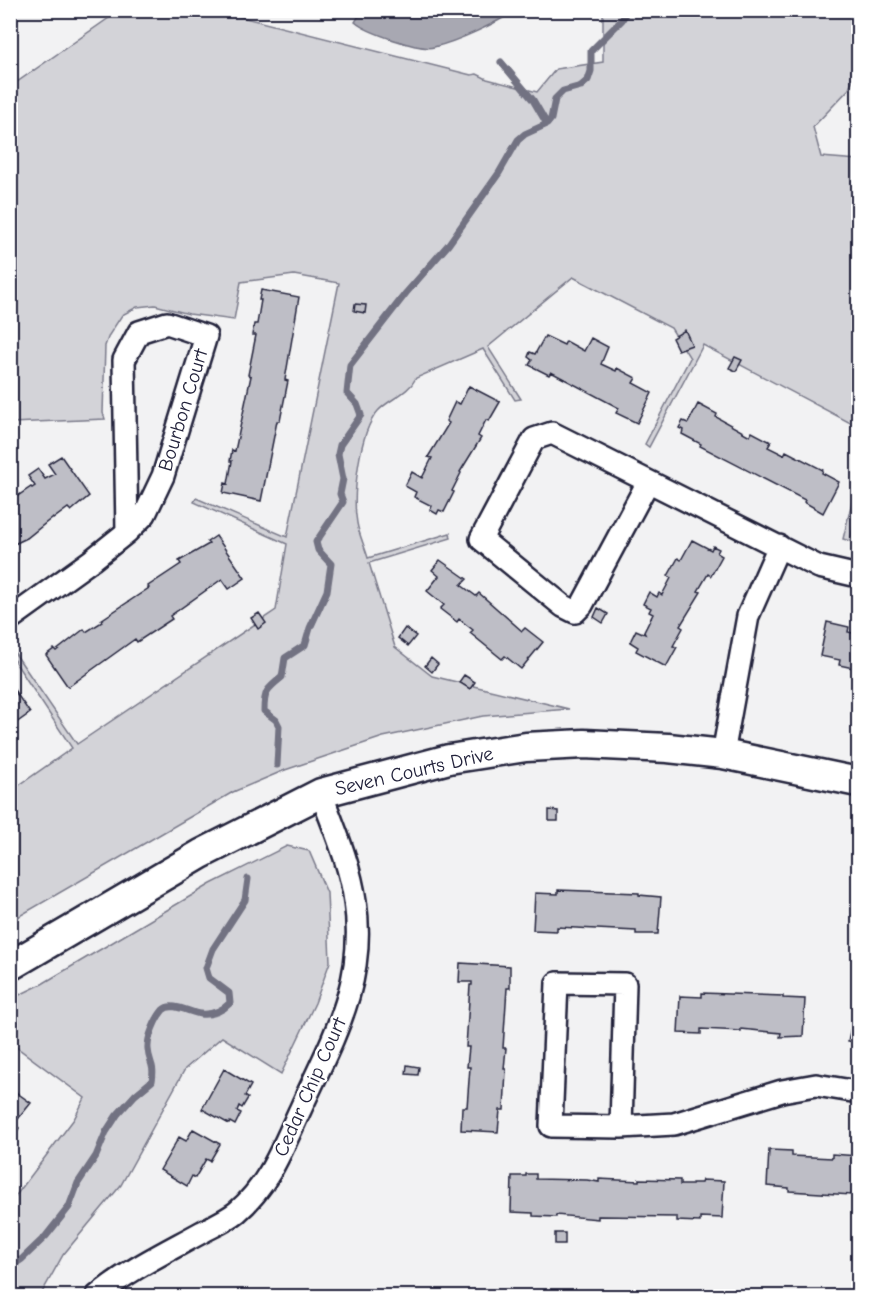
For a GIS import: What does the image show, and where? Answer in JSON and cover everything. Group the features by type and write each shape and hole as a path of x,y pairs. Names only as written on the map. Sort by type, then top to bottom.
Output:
{"street":[{"name":"Bourbon Court","path":"10,619 128,532 145,514 163,476 206,336 167,323 139,332 124,360 128,532"},
{"path":"648,482 582,604 574,612 563,606 481,538 534,440 552,433 819,567 858,576"},
{"path":"723,754 748,616 779,546"},
{"name":"Seven Courts Drive","path":"10,966 201,854 321,793 449,759 526,747 584,744 668,748 723,754 858,782"},
{"name":"Cedar Chip Court","path":"97,1296 127,1274 234,1214 250,1200 274,1167 337,1030 352,990 358,935 355,900 347,864 321,793"},
{"path":"621,1127 625,984 556,983 551,1126 621,1127 674,1124 782,1091 816,1085 858,1092"}],"shaded area":[{"path":"119,11 217,11 471,75 477,74 487,79 537,92 556,69 603,62 603,11 858,11 858,65 849,89 813,127 821,157 858,160 858,427 703,345 649,447 645,444 690,358 671,328 573,277 488,347 521,399 515,400 483,349 416,378 413,384 378,411 371,421 358,465 356,481 357,523 368,558 450,533 451,538 369,563 395,647 432,676 569,709 483,716 383,737 285,770 233,792 11,921 11,791 72,748 11,656 11,650 77,744 276,610 287,544 194,502 196,498 287,537 339,283 294,275 241,282 234,320 189,314 155,305 137,307 122,315 105,346 103,413 105,419 11,423 10,87"},
{"path":"367,11 515,11 465,36 434,47 427,47 393,40 355,22"},
{"path":"858,477 858,506 850,541 843,539"},
{"path":"287,846 309,851 327,893 330,962 315,1003 281,1074 222,1037 185,1069 121,1185 63,1255 40,1296 11,1296 11,1202 74,1119 85,1098 11,1043 11,999 42,984 211,884"}],"building":[{"path":"261,290 299,297 285,380 288,381 280,421 277,421 261,501 223,493 225,483 228,484 232,450 235,451 251,376 248,375 256,335 252,335 254,324 257,324"},
{"path":"355,304 366,305 365,313 354,311"},
{"path":"685,330 692,345 678,350 672,338"},
{"path":"545,336 564,345 566,341 584,351 591,338 608,347 601,364 616,371 617,368 636,378 633,383 652,393 637,423 616,413 619,408 551,372 549,375 529,365 532,360 528,357 530,352 535,354"},
{"path":"735,357 742,360 736,371 729,368"},
{"path":"469,386 500,402 489,421 486,420 478,436 481,438 460,472 452,491 454,492 444,512 439,510 437,514 430,510 432,506 414,497 416,492 405,486 412,472 422,478 432,458 428,457 449,423 446,421 455,402 460,404"},
{"path":"698,404 750,436 752,432 771,442 768,447 784,455 786,451 823,470 822,473 839,482 823,513 804,502 805,500 700,446 701,444 682,434 683,430 679,428 683,421 688,423"},
{"path":"61,456 89,496 71,511 68,508 27,538 10,546 12,500 35,486 28,476 38,469 45,479 55,474 48,464"},
{"path":"216,536 245,578 229,589 222,579 170,616 172,619 137,642 135,639 68,687 46,655 54,649 56,651 84,629 86,632 102,622 101,620 181,564 179,561 209,544 207,542"},
{"path":"692,540 711,550 713,546 719,549 717,553 722,556 711,576 708,574 698,591 701,592 680,626 683,628 673,646 677,647 666,667 636,651 638,647 630,642 636,630 645,634 653,614 649,612 651,608 643,604 649,592 657,597 659,593 662,595 671,578 668,576 678,558 681,560"},
{"path":"440,560 467,579 461,585 476,596 479,593 522,631 525,628 543,642 521,669 505,656 502,659 470,633 473,630 459,619 457,622 440,609 444,605 427,591 439,576 432,570"},
{"path":"598,608 608,614 603,623 594,617"},
{"path":"259,613 266,623 258,629 251,618"},
{"path":"827,622 849,627 848,632 858,634 858,669 839,665 840,660 820,656"},
{"path":"405,628 416,636 408,646 398,638"},
{"path":"431,658 438,664 432,672 425,666"},
{"path":"464,675 475,682 470,689 459,682"},
{"path":"10,684 30,713 10,728"},
{"path":"549,810 558,811 558,821 549,821"},
{"path":"558,890 639,893 639,895 661,897 658,934 557,927 557,931 533,930 535,893 558,894"},
{"path":"460,963 510,966 510,988 507,988 503,1048 506,1048 504,1110 500,1110 498,1132 461,1130 462,1107 467,1107 470,1067 467,1067 469,1047 466,1047 472,982 459,982"},
{"path":"702,993 805,999 803,1036 780,1037 781,1033 741,1029 741,1031 701,1029 701,1034 678,1033 680,996 702,997"},
{"path":"856,1005 858,1006 858,1043 848,1041"},
{"path":"407,1065 419,1067 418,1075 406,1074"},
{"path":"224,1069 251,1085 245,1096 248,1098 242,1108 239,1106 237,1111 241,1113 235,1125 202,1109"},
{"path":"10,1088 31,1103 14,1124 19,1128 10,1145"},
{"path":"193,1129 220,1144 210,1161 206,1159 195,1178 192,1176 187,1186 160,1170 179,1137 186,1141"},
{"path":"769,1150 792,1151 792,1156 832,1158 832,1154 858,1156 858,1193 852,1193 852,1195 789,1191 789,1188 767,1186"},
{"path":"526,1174 536,1174 536,1179 599,1182 599,1179 680,1180 680,1185 701,1183 702,1180 724,1181 722,1218 700,1217 700,1222 677,1221 677,1217 598,1216 598,1219 556,1215 556,1217 533,1216 533,1213 511,1212 512,1176 526,1176"},
{"path":"555,1233 565,1233 565,1244 555,1244"}],"waterway":[{"path":"277,765 279,726 276,720 264,711 265,699 270,688 282,677 285,658 305,645 327,591 331,564 318,550 316,542 343,502 340,494 343,479 338,454 340,445 361,415 357,404 347,393 350,365 406,293 448,245 499,173 518,140 525,134 547,124 551,119 555,99 563,91 581,86 588,80 591,71 591,51 622,20 627,10"},
{"path":"501,62 533,100 547,124"},
{"path":"10,1267 46,1236 69,1207 78,1183 96,1156 106,1132 117,1115 135,1095 152,1081 153,1071 148,1044 152,1028 163,1010 176,1007 208,1014 230,1003 229,993 209,978 206,968 213,949 245,900 248,879"}]}
